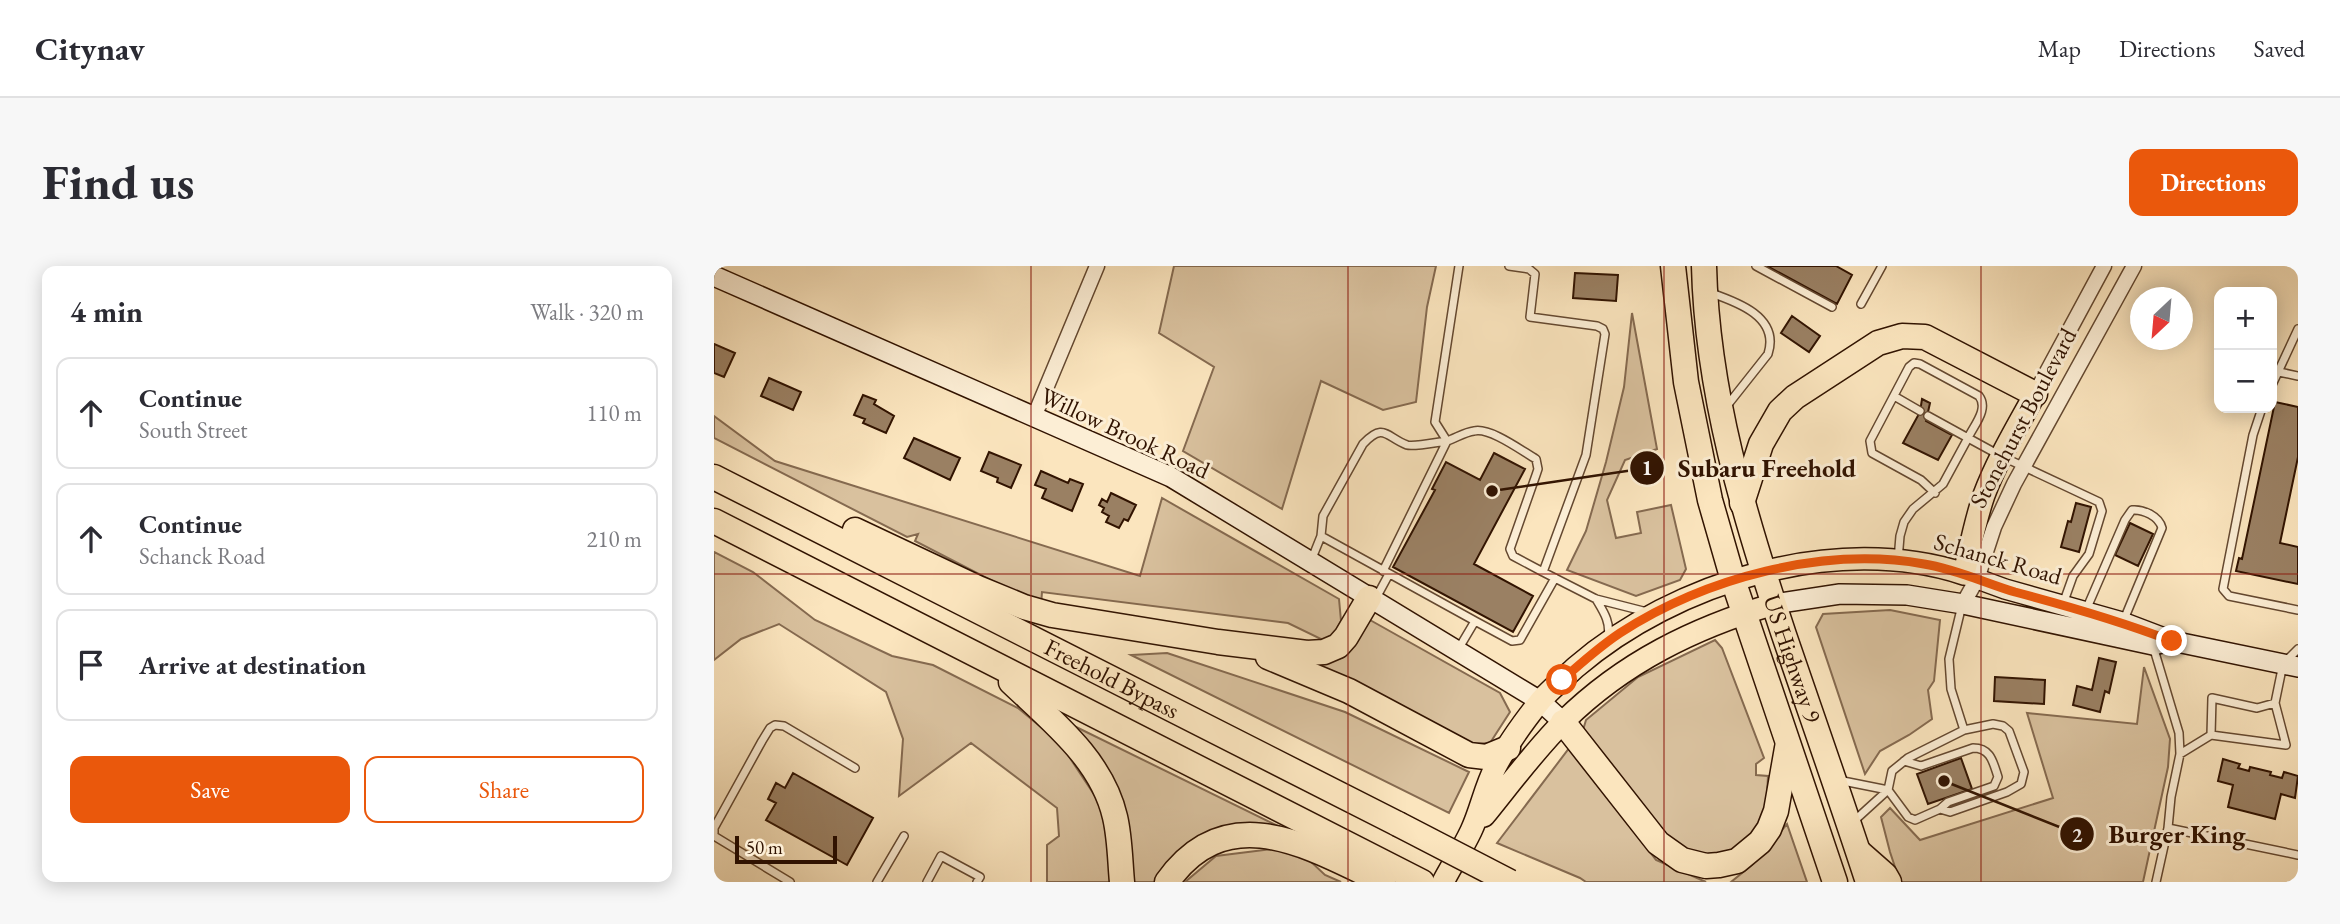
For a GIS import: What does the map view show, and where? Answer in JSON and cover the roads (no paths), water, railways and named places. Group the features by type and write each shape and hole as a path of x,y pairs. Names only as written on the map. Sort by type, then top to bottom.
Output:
{"highway":[{"name":"US Highway 9","path":"1673,266 1680,336 1702,466 1733,580 1835,882"},
{"name":"US Highway 9","path":"1704,266 1712,355 1721,413 1742,503 1762,572 1868,882"},
{"path":"1742,503 1761,444 1780,411 1795,397 1878,343 1902,336 1925,338 2035,394"},
{"path":"714,468 720,467 978,588 1052,615 1218,642 1307,653 1324,652 1338,646 1372,599"},
{"name":"Freehold Bypass","path":"714,477 1510,882"},
{"name":"Freehold Bypass","path":"714,521 993,664 1376,872 1422,882"},
{"path":"1218,642 1259,654 1332,683 1469,755 1486,757 1508,747"},
{"path":"993,664 1074,743 1098,776 1115,816 1122,882"},
{"path":"1563,722 1658,842 1682,860 1706,866 1737,861 1760,842 1769,829 1776,811 1788,743"},
{"path":"1167,882 1195,853 1215,842 1244,835 1283,838 1376,872"},
{"path":"1858,852 1885,875 1889,882"}],"main road":[{"name":"Stonehurst Boulevard","path":"1971,577 1977,517 2001,456 2035,394"},
{"name":"Schanck Road","path":"1471,831 1495,767 1540,701 1606,643 1653,614 1733,580 1762,572 1837,561 1898,560 1947,568 1971,577"},
{"path":"1443,882 1471,831 1563,722 1613,679 1656,651 1707,626 1774,604"}],"street":[{"path":"1034,416 1097,266"},
{"name":"Stonehurst Boulevard","path":"2035,394 2104,266"},
{"name":"Stonehurst Boulevard","path":"1962,604 1971,577 2024,467 2134,266"},
{"name":"Willow Brook Road","path":"714,276 1171,477 1540,701 1563,722"},
{"path":"2081,309 2103,321"},
{"path":"2035,394 2058,389 2070,383"},
{"name":"Schanck Road","path":"1971,577 2122,622 2162,643"},
{"name":"Schanck Road","path":"1774,604 1868,593 1907,595 2290,665"}],"lane":[{"path":"1447,441 1436,422 1459,266"},
{"path":"1509,266 1531,270 1535,274 1530,317 1597,326 1603,329 1605,334 1586,455 1544,572"},
{"path":"1756,266 1832,307"},
{"path":"1861,304 1882,266"},
{"path":"1705,291 1744,305 1761,319 1770,335 1768,354 1721,413"},
{"path":"2277,376 2298,329"},
{"path":"1898,560 1904,522 1913,509 1935,493 1947,478 1983,408 1979,396 1916,363 1909,367 1870,442 1872,453 1921,480 1935,493"},
{"path":"2279,372 2298,376"},
{"path":"1894,396 1920,411"},
{"path":"2260,413 2253,435 2223,589 2229,596 2298,610"},
{"path":"1928,416 2001,456 2095,498 2101,506 2089,554 2073,576 2063,605"},
{"path":"1311,562 1321,536 1323,516 1363,444 1372,435 1380,432 1389,434 1409,446 1447,441 1474,430 1481,430 1497,436 1536,459 1538,469 1510,549 1513,556 1597,599 1653,614"},
{"path":"1372,599 1447,441"},
{"path":"2086,611 2125,520 2132,510 2140,510 2157,518 2162,528 2122,622"},
{"path":"1321,536 1512,641 1520,640 1555,578"},
{"path":"1597,599 1609,629 1606,643"},
{"path":"1962,604 1949,667 1951,689 1964,730"},
{"path":"1458,651 1475,621"},
{"path":"2156,882 2180,754 2179,733 2162,643"},
{"path":"2180,754 2211,734 2286,745 2275,703 2298,649"},
{"path":"2211,734 2212,698 2257,708 2275,703"},
{"path":"1848,826 1888,790 1892,771 1904,761 1964,730 1993,724 2010,731 2024,776 2021,784 2007,792 1950,812 1940,809"},
{"path":"790,882 714,834 714,828 756,752 770,728 775,725 784,726 855,768"},
{"path":"1832,778 1888,790 1908,817 1915,820 1940,809 1948,802 1994,786 1998,777 1989,753 1980,748 1922,766 1904,761"},
{"path":"2168,828 2298,855"},
{"path":"877,882 904,836"},
{"path":"927,882 942,856 980,877 977,882"}],"place":[{"name":"Subaru Freehold","path":"1492,491"},
{"name":"Burger King","path":"1944,781"}]}
